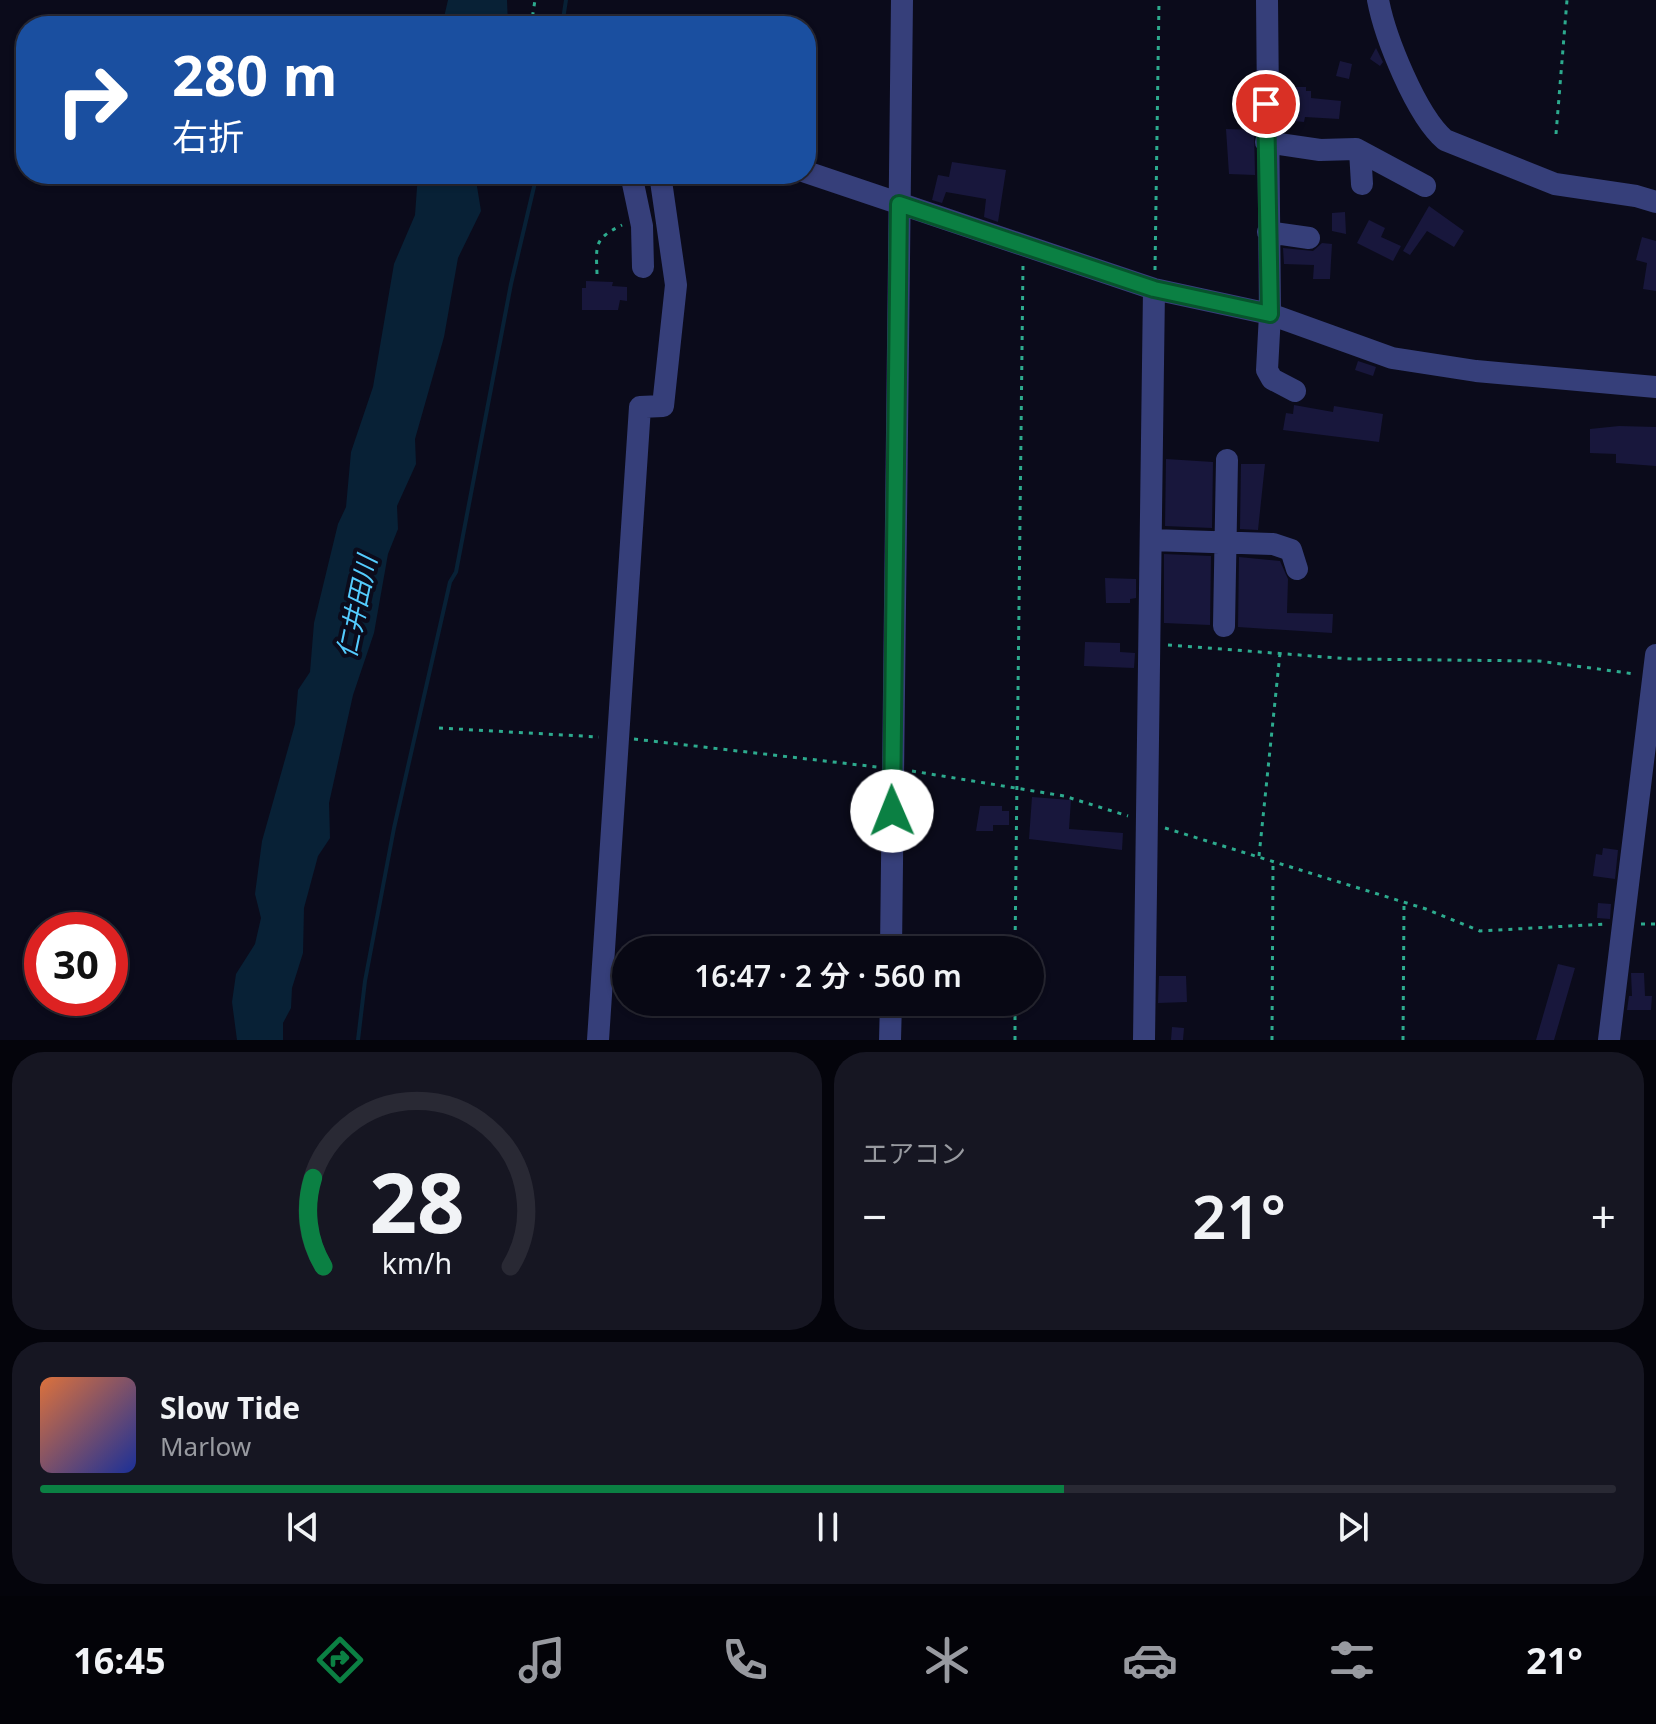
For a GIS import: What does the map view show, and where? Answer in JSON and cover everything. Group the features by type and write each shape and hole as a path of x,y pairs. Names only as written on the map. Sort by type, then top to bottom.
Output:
{"street":[{"path":"891,936 902,0"},
{"path":"1267,0 1270,314 1267,375 1295,391"},
{"path":"1378,0 1407,83 1434,131 1445,140 1555,184 1656,202"},
{"path":"1266,142 1320,150 1349,147 1425,186"},
{"path":"1360,151 1362,184"},
{"path":"816,175 1154,289 1270,314 1392,358 1476,371 1656,387"},
{"path":"633,184 643,267"},
{"path":"598,1040 640,407 663,406 676,285 661,184"},
{"path":"1268,232 1309,238"},
{"path":"1144,1040 1154,289"},
{"path":"1224,626 1227,460"},
{"path":"1151,540 1225,541 1285,547 1291,550 1297,569"},
{"path":"1609,1040 1655,666"},
{"path":"890,1040 891,1016"}],"path":[{"path":"1154,289 1159,0"},
{"path":"1556,134 1567,0"},
{"path":"597,274 596,246 603,235 639,216"},
{"path":"1015,936 1024,247"},
{"path":"1150,644 1352,659 1655,666"},
{"path":"1259,858 1280,653"},
{"path":"439,728 617,737 891,768 1015,787 1102,806 1404,903 1480,931 1656,924"},
{"path":"1272,1040 1273,862"},
{"path":"1403,1040 1404,903"},
{"path":"1015,1016 1015,1040"}],"water":[{"path":"448,0 507,0 508,16 444,16"},
{"name":"仁井田川","path":"417,184 477,184 481,211 458,258 444,337 415,439 416,464 397,506 398,529 388,554 374,633 353,695 329,803 330,838 318,856 304,908 303,953 292,988 291,1008 283,1023 283,1040 237,1040 232,1002 236,974 255,944 261,918 255,894 262,841 295,724 298,690 310,672 314,623 338,524 346,507 351,452 373,387 394,264 415,215"}],"building":[{"path":"1376,48 1383,62 1380,66 1370,59"},
{"path":"1340,61 1352,64 1349,79 1336,76"},
{"path":"1306,87 1306,91 1311,91 1311,98 1341,101 1339,119 1305,117 1304,122 1294,121 1294,112 1282,112 1282,89"},
{"path":"1226,129 1254,130 1255,175 1229,174"},
{"path":"952,162 1006,170 998,222 984,217 986,199 946,192 942,203 932,200 938,175 949,177"},
{"path":"1429,206 1464,231 1454,247 1427,231 1410,255 1403,251"},
{"path":"1345,212 1346,234 1332,231 1332,213"},
{"path":"1369,220 1385,228 1381,237 1401,246 1393,261 1357,243"},
{"path":"1642,237 1656,241 1656,291 1643,289 1647,263 1636,260"},
{"path":"1322,243 1332,244 1330,279 1313,279 1314,265 1284,264 1283,248 1313,251"},
{"path":"586,281 613,282 612,286 627,287 627,301 620,300 618,310 582,310 582,288 586,288"},
{"path":"1358,361 1376,367 1373,376 1355,370"},
{"path":"1294,405 1333,412 1334,406 1383,414 1379,442 1283,430 1286,413 1293,414"},
{"path":"1656,427 1656,466 1616,463 1616,454 1590,453 1590,429"},
{"path":"1166,459 1213,462 1212,528 1165,526"},
{"path":"1241,464 1265,464 1258,530 1240,529"},
{"path":"1164,554 1211,556 1210,625 1164,623"},
{"path":"1239,557 1280,561 1288,579 1287,613 1333,614 1332,633 1238,627"},
{"path":"1105,578 1136,579 1136,598 1130,599 1130,603 1106,603"},
{"path":"1085,642 1120,643 1120,652 1135,653 1134,668 1084,666"},
{"path":"1032,797 1071,800 1069,829 1123,833 1122,850 1029,839"},
{"path":"980,806 1002,806 1002,811 1009,811 1009,825 993,825 993,831 976,831"},
{"path":"1603,848 1618,850 1615,879 1593,876 1596,854 1602,855"},
{"path":"1598,903 1611,904 1610,919 1597,918"},
{"path":"1558,964 1575,968 1554,1040 1536,1040"},
{"path":"1631,973 1644,973 1645,996 1652,996 1651,1010 1627,1010 1629,996 1632,996"},
{"path":"1159,976 1186,976 1187,1002 1158,1003"},
{"path":"1172,1027 1184,1028 1183,1040 1171,1040"}],"waterway":[{"path":"564,16 566,0"},
{"path":"358,1040 365,981 394,828 450,582 456,572 511,284 535,184"}],"route":[{"path":"892,811 899,204 1154,289 1270,314 1266,104"}]}
